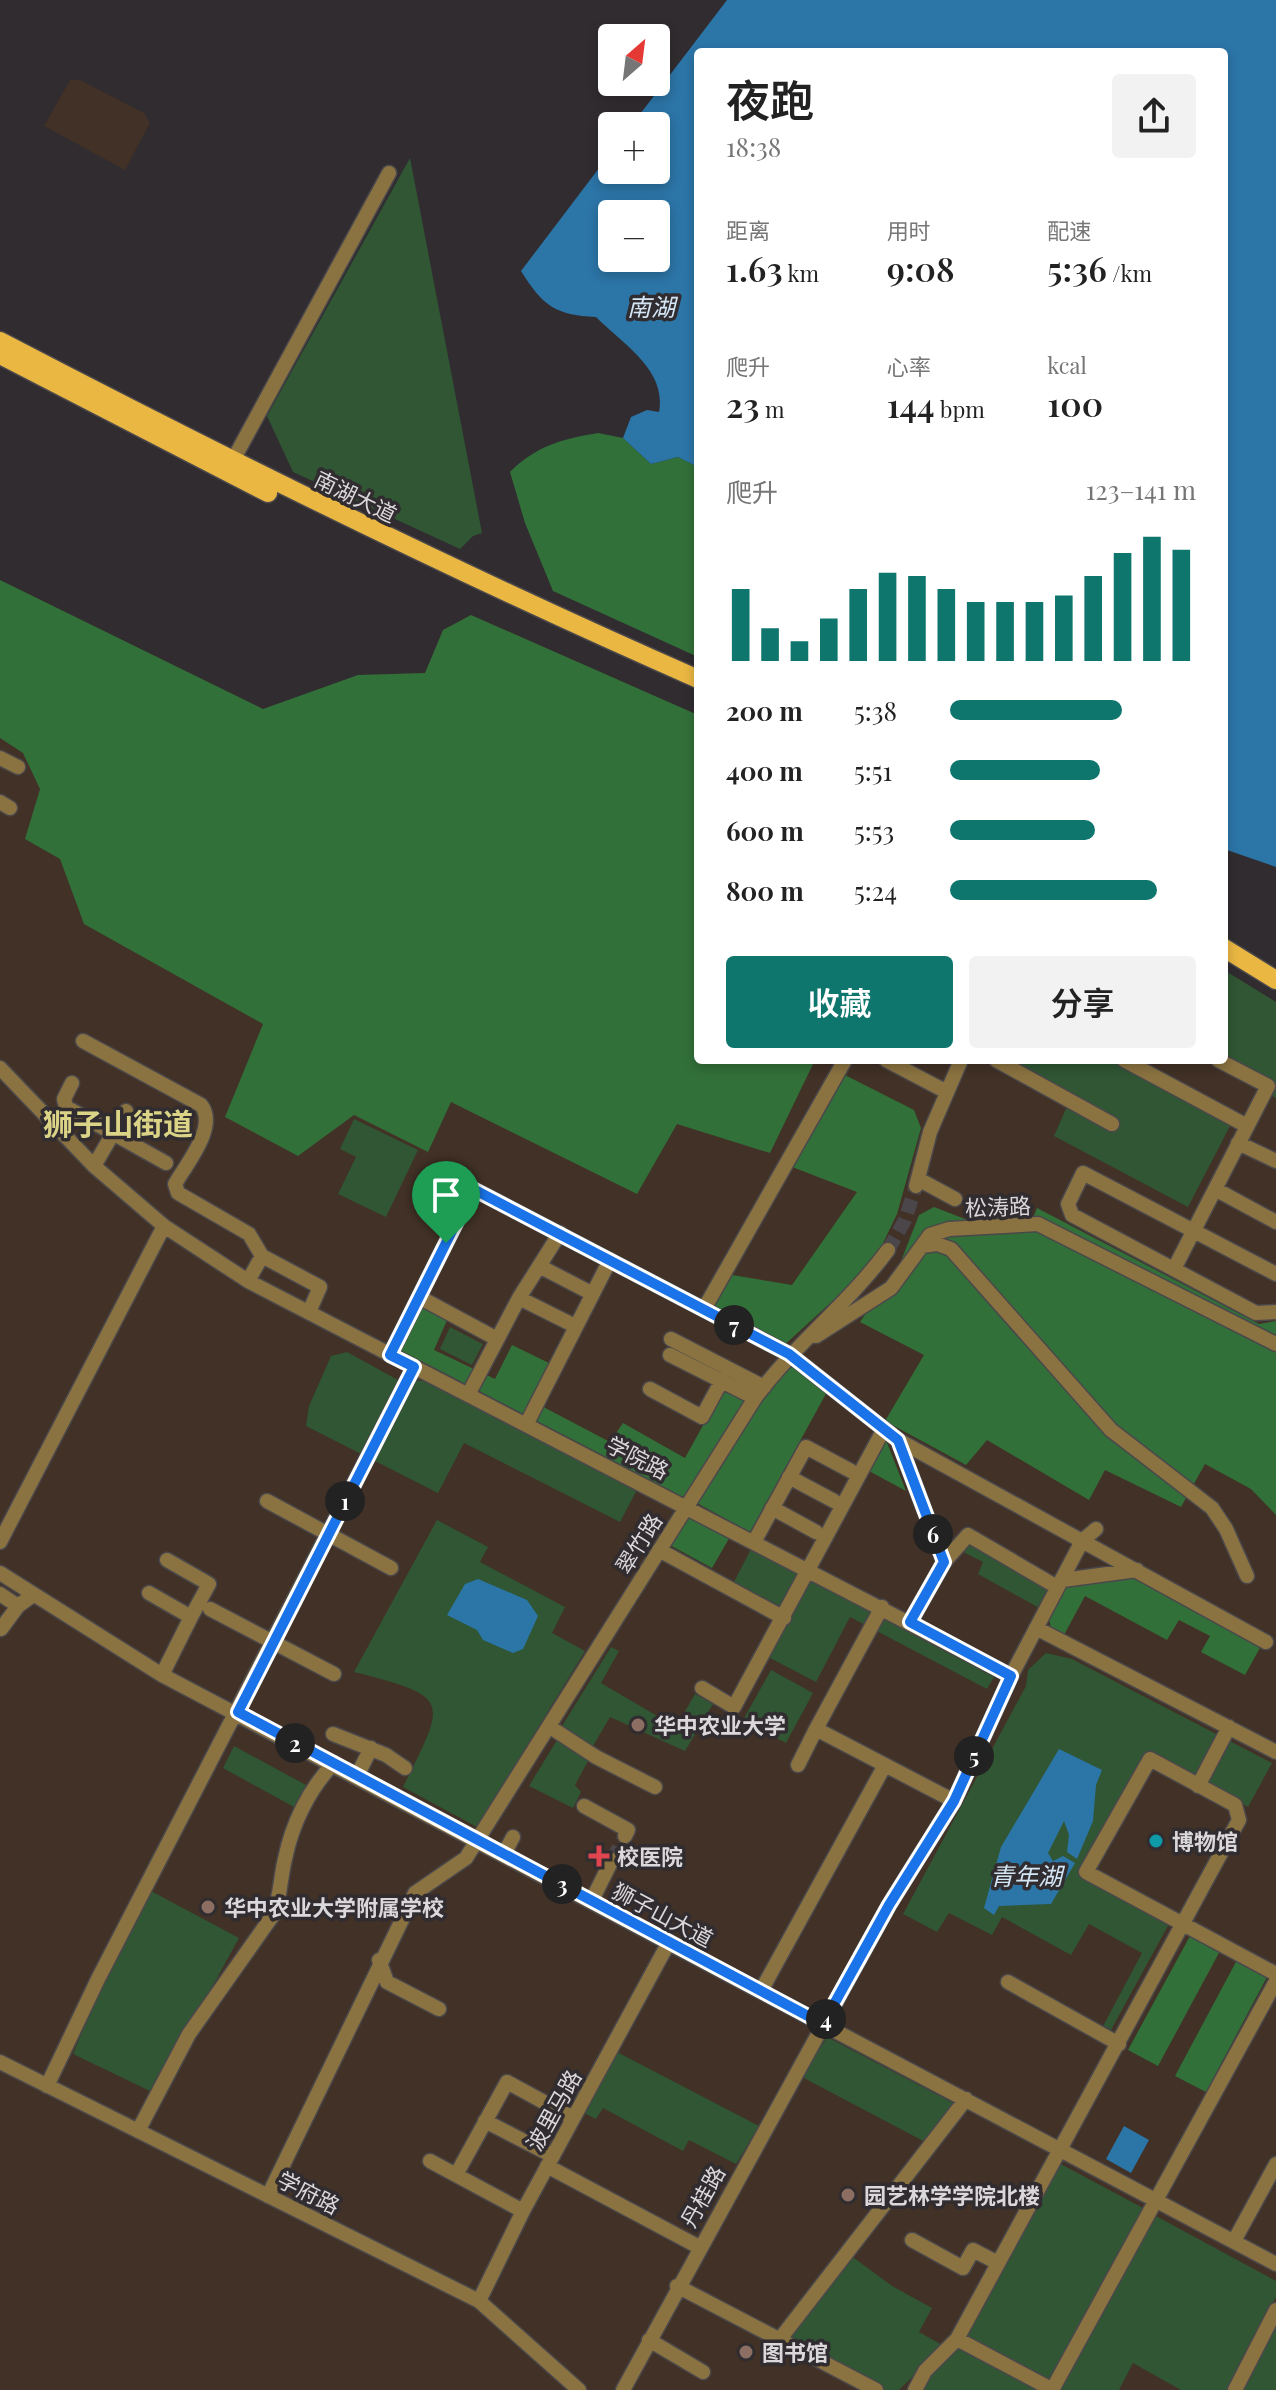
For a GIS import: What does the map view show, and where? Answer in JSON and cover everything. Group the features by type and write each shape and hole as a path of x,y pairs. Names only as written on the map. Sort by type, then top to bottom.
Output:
{"main road":[{"name":"南湖大道","path":"0,341 232,462 426,557 694,677"},
{"name":"南湖大道","path":"0,355 238,479 694,688"},
{"path":"1228,938 1276,967"},
{"path":"1228,950 1276,980"}],"street":[{"path":"232,462 389,173"},
{"path":"0,758 18,767"},
{"path":"83,1041 201,1105 207,1112 208,1124 175,1184 178,1193 249,1234 262,1256 320,1287 309,1312"},
{"path":"704,1309 843,1064"},
{"path":"894,1064 945,1091"},
{"path":"955,1199 917,1182 945,1091 959,1064"},
{"path":"1003,1064 1112,1124"},
{"path":"1133,1064 1247,1126"},
{"path":"1174,1269 1247,1126 1270,1098 1268,1086 1226,1064"},
{"name":"学院路","path":"0,1068 94,1166 164,1226 248,1281 1011,1676"},
{"path":"72,1083 64,1099 66,1107 166,1163"},
{"path":"94,1166 126,1111"},
{"path":"1238,1143 1276,1161"},
{"path":"1276,1274 1083,1173 1068,1204 1072,1215 1256,1313 1276,1312"},
{"path":"390,1355 473,1189 789,1354 898,1440 1266,1642"},
{"path":"1215,1189 1276,1222"},
{"name":"松涛路","path":"789,1354 891,1288 930,1235 949,1229 1038,1224 1276,1344"},
{"path":"0,1542 164,1226"},
{"path":"468,1395 519,1298 560,1233"},
{"path":"922,1246 937,1244 951,1249 1111,1430 1212,1508 1226,1529 1247,1576"},
{"name":"翠竹路","path":"268,2196 379,1960 415,1893 466,1858 760,1392 789,1354 869,1276 888,1250"},
{"path":"248,1281 262,1256"},
{"path":"526,1425 610,1260"},
{"path":"539,1266 591,1293"},
{"path":"419,1297 497,1339"},
{"path":"519,1298 575,1326"},
{"path":"671,1339 760,1392"},
{"path":"670,1355 722,1380 760,1392"},
{"path":"47,2086 98,1979 414,1367"},
{"path":"650,1389 702,1417 722,1380"},
{"path":"702,1688 734,1707 884,1429"},
{"path":"898,1440 944,1562"},
{"path":"754,1542 806,1447 851,1471"},
{"path":"789,1477 834,1501"},
{"path":"267,1501 391,1568"},
{"path":"772,1508 816,1532"},
{"path":"1011,1676 1082,1541 1096,1529"},
{"path":"910,1622 944,1562 968,1535 1060,1583 1137,1570"},
{"path":"659,1550 784,1618"},
{"path":"162,1675 209,1584 167,1560"},
{"name":"狮子山大道","path":"0,1573 162,1675 238,1712 1276,2264"},
{"path":"149,1593 191,1617"},
{"path":"0,1594 18,1606"},
{"path":"1,1629 18,1606 33,1595"},
{"path":"798,1765 882,1607"},
{"path":"210,1609 334,1674"},
{"path":"1036,1628 1276,1752"},
{"name":"丹桂路","path":"623,2390 677,2286 889,1905 954,1801 1011,1676"},
{"path":"550,1727 596,1757 655,1787"},
{"path":"1198,1786 1229,1727"},
{"path":"816,1729 954,1801"},
{"path":"333,1734 371,1748 405,1768"},
{"path":"357,1776 371,1748"},
{"path":"915,2390 925,2371 957,2339 1063,2149 1183,1924 1239,1820 1235,1805 1150,1759 1086,1872 1183,1924 1276,1974"},
{"path":"138,2131 189,2034 273,1915 280,1898 285,1858 299,1814 321,1777 334,1763"},
{"path":"761,1991 885,1765"},
{"path":"584,1806 628,1830 625,1836"},
{"path":"504,1854 513,1837"},
{"path":"592,1900 612,1860"},
{"name":"波里马路","path":"479,2301 523,2211 669,1942"},
{"path":"379,1960 387,1982 439,2009"},
{"path":"957,2339 1052,2390 1276,1981"},
{"path":"1008,1982 1119,2044"},
{"name":"学府路","path":"0,2062 479,2301 579,2390"},
{"path":"456,2175 507,2082 573,2118"},
{"path":"780,2339 966,2099"},
{"path":"485,2121 699,2247"},
{"path":"430,2161 523,2211"},
{"path":"1234,2241 1276,2164"},
{"path":"912,2240 963,2268 973,2250 998,2263"},
{"path":"677,2286 876,2390"},
{"path":"1235,2390 1276,2310"},
{"path":"649,2340 703,2372"}],"shaded area":[{"path":"70,80 80,80 144,113 150,123 125,170 44,126"},
{"name":"华中农业大学","path":"0,580 263,709 362,675 425,673 443,630 471,615 694,713 694,1064 1228,1064 1228,972 1276,1002 1276,2390 0,2390"}],"green space":[{"path":"410,158 482,533 473,536 460,549 293,472 267,416"},
{"path":"598,433 623,438 651,464 678,457 694,465 694,655 553,591 525,523 510,472 550,445"},
{"path":"0,580 263,709 358,675 425,673 443,630 471,615 694,713 694,1064 813,1064 770,1153 677,1124 637,1194 451,1102 428,1152 354,1115 298,1156 225,1117 263,1024 84,924 60,859 25,839 40,789 23,753 0,738"},
{"path":"1228,972 1276,1002 1276,1098 1268,1094 1274,1082 1228,1058"},
{"path":"1015,1064 1116,1064 1230,1126 1188,1207 1054,1136 1072,1095"},
{"path":"839,1072 914,1110 921,1128 897,1214 873,1264 780,1349 710,1311 732,1275 792,1285 857,1192 787,1165"},
{"path":"354,1119 418,1150 386,1217 338,1194 356,1157 340,1149"},
{"path":"991,1205 1031,1223 1037,1208 1259,1324 1276,1321 1276,1515 1251,1489 1205,1464 1181,1507 1105,1470 1089,1500 987,1440 966,1465 885,1421 924,1355 860,1322 901,1261 919,1215 934,1207 978,1224"},
{"path":"422,1304 448,1318 434,1350 495,1379 512,1345 551,1364 532,1401 610,1442 623,1423 685,1458 723,1389 746,1401 685,1498 400,1350"},
{"path":"450,1327 483,1344 472,1365 440,1349"},
{"path":"347,1352 398,1380 432,1381 639,1486 620,1522 464,1443 438,1493 306,1426 309,1406 331,1356"},
{"path":"792,1363 828,1390 750,1532 697,1503 759,1406"},
{"path":"886,1440 906,1491 869,1471"},
{"path":"689,1513 731,1535 712,1568 668,1544"},
{"path":"437,1520 488,1547 480,1562 565,1607 552,1633 585,1651 477,1827 403,1787 427,1736 432,1706 424,1696 409,1688 354,1672"},
{"path":"970,1544 1051,1588 1041,1609 978,1574 983,1562 961,1551"},
{"path":"751,1549 799,1574 782,1607 734,1582"},
{"path":"1135,1576 1262,1644 1245,1675 1201,1652 1210,1636 1179,1620 1167,1640 1085,1596 1064,1635 1051,1628 1049,1619 1068,1585"},
{"path":"809,1580 994,1677 987,1689 850,1617 816,1682 768,1657"},
{"path":"611,1647 619,1651 601,1683 676,1727 695,1694 713,1704 685,1751 610,1717 590,1751 560,1729"},
{"path":"1046,1653 1072,1659 1272,1763 1248,1807 1150,1751 1080,1873 1170,1922 1111,2030 1103,2026 1142,1953 1089,1924 1071,1955 1002,1917 992,1935 949,1913 937,1932 903,1914 1026,1686 1028,1670"},
{"path":"771,1670 813,1693 786,1743 743,1720"},
{"path":"557,1740 588,1761 575,1785 581,1792 573,1808 529,1786"},
{"path":"234,1746 306,1785 294,1807 223,1768"},
{"path":"151,1891 239,1938 154,2093 73,2054 100,1988"},
{"path":"1190,1936 1220,1951 1158,2066 1128,2050"},
{"path":"1237,1960 1267,1977 1206,2092 1175,2076"},
{"path":"827,2037 957,2105 927,2143 802,2077"},
{"path":"617,2052 759,2126 736,2164 689,2140 683,2151 603,2108 596,2119 584,2113"},
{"path":"1059,2163 1143,2208 1047,2390 924,2390 925,2378"},
{"path":"1154,2215 1276,2281 1276,2297 1229,2390 1181,2390 1133,2363 1119,2390 1059,2390"},
{"path":"850,2255 892,2286 932,2308 919,2332 944,2346 899,2390 879,2390 786,2338"},
{"path":"1276,2324 1276,2390 1242,2390"}],"water":[{"name":"南湖","path":"727,0 1276,0 1276,867 1228,850 1228,48 694,48 694,465 678,457 651,464 623,438 631,417 647,410 659,412 660,397 650,371 596,317 570,314 551,306 536,293 521,271 598,169 598,184 670,184 670,112 642,112 654,96 670,96 670,75"},
{"path":"478,1579 527,1600 538,1616 523,1649 513,1653 483,1640 477,1630 447,1615 465,1584"},
{"name":"青年湖","path":"1059,1749 1102,1770 1096,1785 1093,1821 1077,1859 1067,1852 1069,1835 1064,1821 1048,1853 1053,1861 1063,1856 1075,1863 1051,1904 999,1906 994,1915 984,1908 1001,1847"},
{"path":"1124,2126 1149,2140 1131,2173 1106,2159"}],"tunnel":[{"path":"888,1250 905,1220 916,1186"},
{"path":"612,1860 625,1836"}],"place":[{"name":"华中农业大学","path":"638,1725"},
{"name":"博物馆","path":"1156,1841"},
{"name":"校医院","path":"599,1856"},
{"name":"华中农业大学附属学校","path":"208,1907"},
{"name":"园艺林学学院北楼","path":"848,2195"},
{"name":"图书馆","path":"746,2352"}],"district":[{"name":"狮子山街道","path":"118,1123"}],"route":[{"path":"473,1189 789,1354 898,1440 944,1562 910,1622 1011,1676 954,1801 889,1905 823,2024 238,1712 414,1367 390,1355 446,1243 473,1189"}]}
